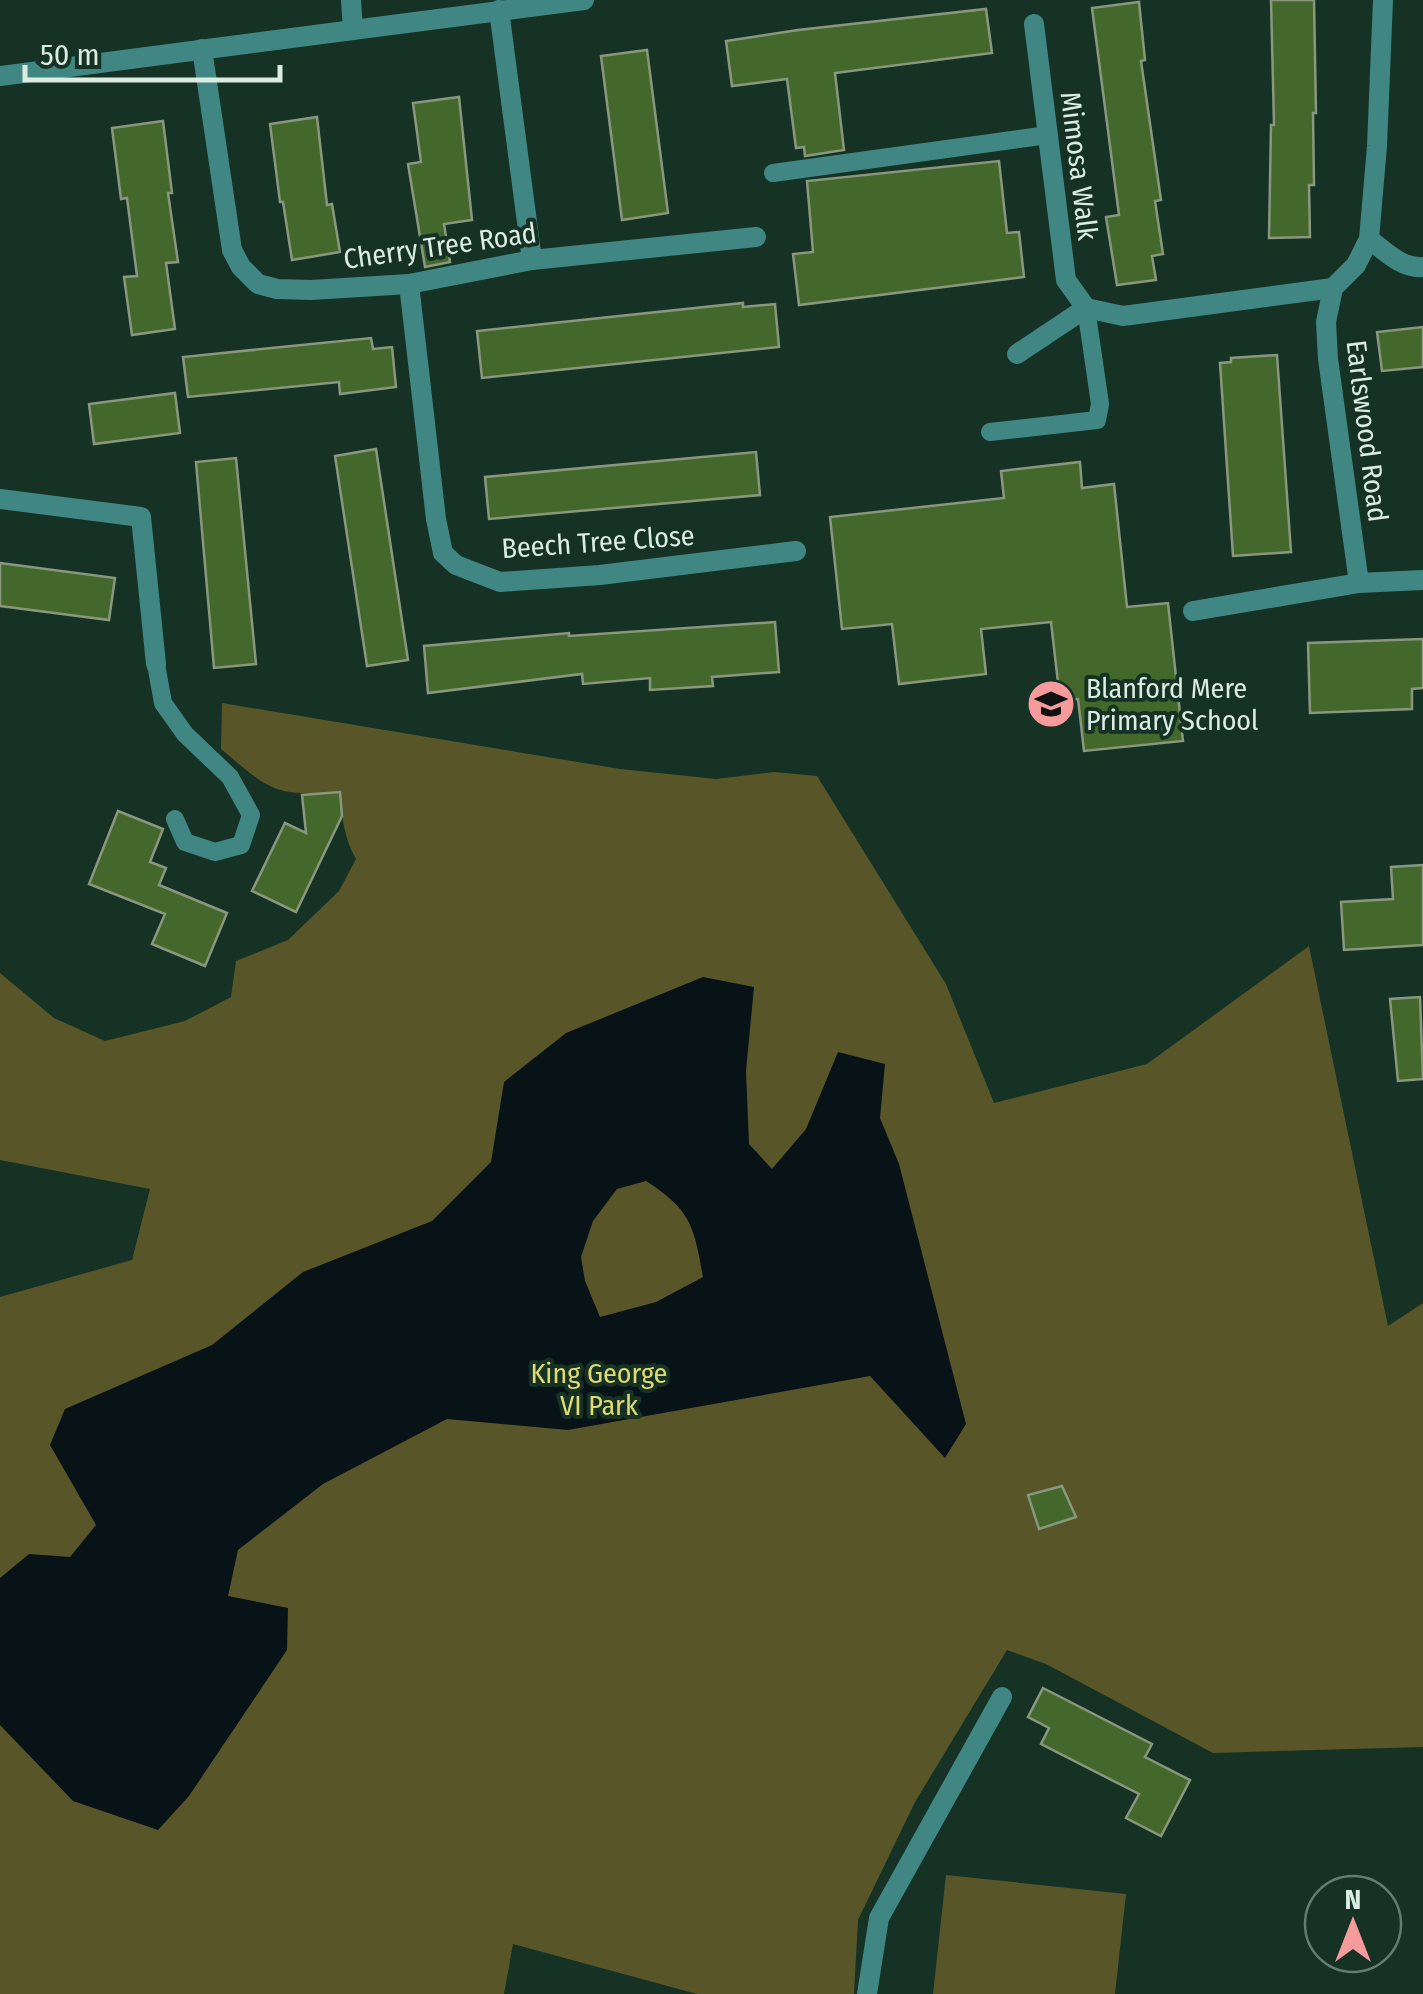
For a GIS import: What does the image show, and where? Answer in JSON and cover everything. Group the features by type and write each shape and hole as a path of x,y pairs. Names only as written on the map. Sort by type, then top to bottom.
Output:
{"street":[{"path":"351,0 353,30"},
{"path":"0,76 584,0"},
{"path":"1017,354 1086,308 1123,316 1332,288 1356,265 1369,239 1378,146 1383,0"},
{"path":"499,10 532,260"},
{"name":"Mimosa Walk","path":"1034,24 1066,280 1086,308"},
{"name":"Cherry Tree Road","path":"202,49 232,250 241,267 258,284 310,290 408,284 532,260 756,237"},
{"path":"1369,239 1393,258 1413,268 1423,266"},
{"name":"Beech Tree Close","path":"408,284 436,520 443,554 456,565 500,582 600,575 796,551"},
{"name":"Earlswood Road","path":"1332,288 1326,322 1328,360 1360,583"},
{"path":"0,499 141,517 156,664"},
{"path":"1193,610 1360,583 1423,580"},
{"path":"866,1994 879,1918 1002,1697"}],"lane":[{"path":"774,173 1048,136"},
{"path":"990,432 1097,420 1100,404 1086,308"},
{"path":"156,664 164,703 185,734 230,778 251,815 242,845 215,852 185,842 175,819"}],"green space":[{"name":"King George VI Park","path":"222,703 620,769 716,779 774,772 817,776 946,984 994,1103 1147,1064 1309,946 1388,1326 1423,1303 1423,1747 1213,1753 1046,1664 1007,1650 915,1802 858,1920 854,1994 697,1994 513,1944 504,1994 0,1994 0,1297 132,1260 150,1189 0,1160 0,973 54,1018 105,1041 185,1021 231,997 236,961 288,940 339,891 356,859 346,835 339,792 286,791 251,774 221,749"},
{"path":"946,1875 1126,1894 1115,1994 933,1994"}],"shaded area":[{"path":"703,977 754,987 746,1071 749,1144 772,1169 806,1129 838,1052 885,1064 880,1118 899,1164 966,1424 945,1458 870,1376 568,1430 447,1419 323,1484 238,1550 228,1596 288,1608 287,1650 189,1796 158,1830 73,1801 0,1725 0,1578 29,1554 70,1557 96,1525 50,1445 65,1409 212,1345 303,1272 432,1221 491,1162 504,1082 566,1033","holes":["646,1181 661,1191 688,1221 703,1277 656,1302 600,1317 585,1281 581,1257 593,1221 617,1189"]}],"building":[{"path":"1271,0 1314,0 1316,113 1314,185 1309,185 1310,237 1269,238 1274,125"},
{"path":"1139,2 1145,60 1141,61 1161,200 1155,201 1163,254 1152,256 1156,280 1117,285 1106,217 1119,215 1092,8"},
{"path":"986,9 992,53 835,73 844,150 805,156 804,147 796,148 787,79 732,86 726,41"},
{"path":"647,50 668,213 622,220 601,56"},
{"path":"459,97 472,220 444,224 450,262 425,267 408,164 421,162 413,103"},
{"path":"317,117 327,205 332,204 340,252 292,260 270,124"},
{"path":"163,121 178,262 166,263 175,329 132,335 124,277 137,276 127,198 121,199 112,128"},
{"path":"999,161 1007,233 1019,232 1024,277 799,305 793,254 813,252 807,181"},
{"path":"743,303 743,307 775,304 779,347 482,378 477,331"},
{"path":"1423,327 1423,367 1382,371 1377,332"},
{"path":"371,338 373,349 392,347 396,387 340,394 339,382 188,397 183,357"},
{"path":"1277,355 1291,552 1233,556 1220,363 1231,362 1231,358"},
{"path":"175,393 180,433 94,444 89,404"},
{"path":"376,449 408,660 367,666 335,456"},
{"path":"756,452 760,495 489,519 485,477"},
{"path":"236,458 256,664 214,668 196,462"},
{"path":"1080,462 1082,488 1114,484 1127,607 1168,603 1183,741 1084,751 1078,699 1060,700 1051,622 981,629 986,674 899,684 892,624 842,629 830,517 1004,498 1001,471"},
{"path":"0,563 115,578 109,620 0,606"},
{"path":"775,622 779,672 712,677 713,686 650,690 650,678 583,684 582,674 428,693 424,646 569,633"},
{"path":"1423,639 1423,688 1412,689 1412,709 1310,713 1308,643"},
{"path":"340,792 342,816 296,912 252,891 285,823 306,833 302,795"},
{"path":"118,811 163,829 150,862 166,868 159,885 227,913 205,966 152,944 165,914 89,884"},
{"path":"1423,865 1423,945 1344,950 1341,902 1393,899 1391,867"},
{"path":"1420,997 1423,1079 1398,1081 1390,999"},
{"path":"1062,1486 1076,1517 1039,1529 1028,1495"},
{"path":"1043,1688 1152,1744 1145,1757 1190,1780 1161,1836 1126,1818 1139,1794 1041,1744 1049,1728 1028,1717"}],"place":[{"name":"Blanford Mere Primary School","path":"1051,704"}]}
